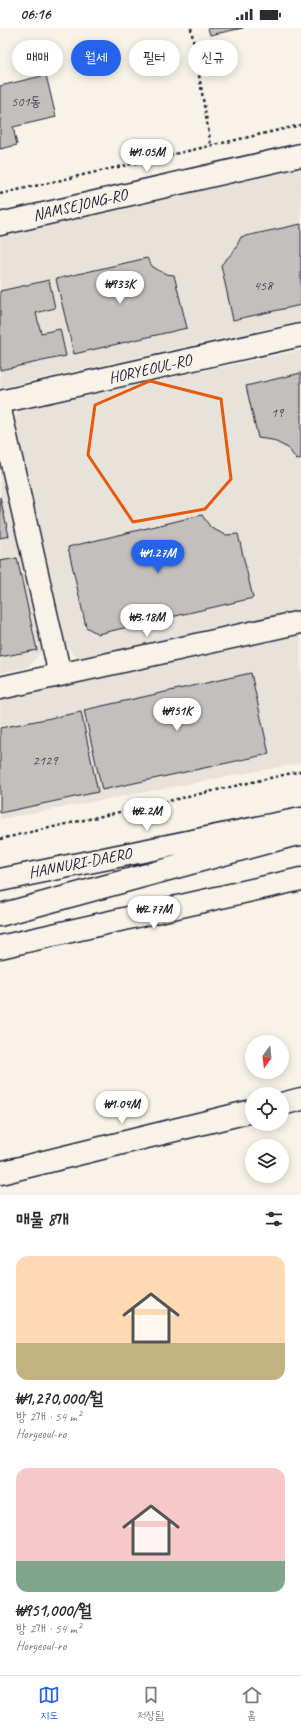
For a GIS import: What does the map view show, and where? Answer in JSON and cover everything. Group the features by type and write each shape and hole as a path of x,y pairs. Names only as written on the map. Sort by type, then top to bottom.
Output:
{"street":[{"name":"NAMSEJONG-RO","path":"0,224 301,155"},
{"name":"HORYEOUL-RO","path":"0,402 301,335"},
{"path":"0,410 60,675"},
{"path":"0,688 301,622"},
{"name":"HANNURI-DAERO","path":"0,880 301,819"},
{"path":"0,915 301,834"},
{"path":"0,947 301,880"},
{"path":"289,1102 301,1099"},
{"path":"0,1173 245,1113"}],"path":[{"path":"191,28 211,146"},
{"path":"0,194 301,125"},
{"path":"0,839 301,771"}],"highlighted area":[{"path":"150,381 221,399 231,479 205,509 133,522 88,455 95,405"}],"shaded area":[{"path":"301,167 301,321 0,388 0,235"},
{"path":"301,350 301,612 78,659 63,643 12,421 21,410"},
{"path":"0,447 44,649 28,667 0,673"},
{"path":"301,635 301,763 0,819 0,700"}],"building":[{"path":"208,28 243,28 210,35"},
{"path":"46,76 56,117 13,127 17,145 0,149 0,86"},
{"path":"301,224 301,305 233,320 221,265 234,251 241,237"},
{"path":"147,258 152,266 158,270 166,274 174,275 187,328 74,354 56,279"},
{"path":"49,280 55,308 36,313 41,333 60,329 66,356 0,370 0,291"},
{"path":"301,373 301,459 297,460 288,448 272,440 258,438 246,386"},
{"path":"0,497 9,536 0,538"},
{"path":"202,515 211,528 226,535 238,534 253,598 98,634 86,627 68,547"},
{"path":"17,558 37,650 0,657 0,561"},
{"path":"251,673 269,754 102,790 84,710"},
{"path":"81,712 98,792 0,813 0,728"}]}
